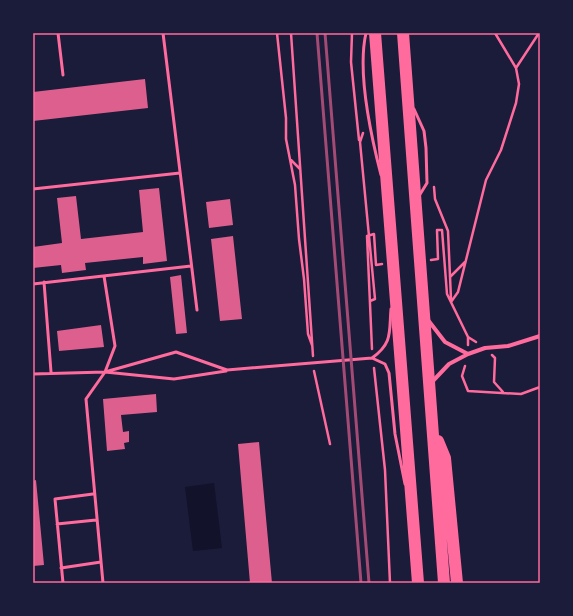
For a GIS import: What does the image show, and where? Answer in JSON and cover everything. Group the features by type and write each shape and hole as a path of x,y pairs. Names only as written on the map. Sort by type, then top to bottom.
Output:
{"highway":[{"path":"375,33 391,220 418,583"},
{"path":"403,33 444,583"},
{"path":"434,433 445,458 457,583"}],"street":[{"path":"424,316 445,342 468,354"},
{"path":"430,385 449,364 468,354 486,348 508,346 540,336"}],"lane":[{"path":"58,33 63,75"},
{"path":"163,33 197,310"},
{"path":"366,33 362,49 370,128 391,220"},
{"path":"33,189 180,173"},
{"path":"33,284 192,266"},
{"path":"372,358 386,347 388,340 395,274"},
{"path":"103,583 93,494 86,399 105,372 115,346 104,276"},
{"path":"44,282 51,372"},
{"path":"105,372 176,352 230,370"},
{"path":"33,374 51,372 105,372 174,379 230,370 372,358 385,364 389,373 395,434 405,486"},
{"path":"63,583 55,499 93,494"},
{"path":"406,494 414,531"},
{"path":"57,524 96,520"},
{"path":"61,568 100,562"}],"path":[{"path":"277,33 286,118 286,139 295,185 308,334 313,348"},
{"path":"291,33 313,348 312,363 330,444"},
{"path":"352,33 351,62 375,299 370,301"},
{"path":"451,302 458,292 486,180 501,150 516,103 519,84 516,68 495,33"},
{"path":"516,68 539,33"},
{"path":"360,142 364,127"},
{"path":"290,160 301,170"},
{"path":"435,200 448,231 451,302"},
{"path":"450,277 465,261"},
{"path":"368,268 372,358 377,383 385,470 390,583"},
{"path":"447,294 468,337 468,354 462,376 468,391 521,394 540,388"},
{"path":"468,337 486,348 495,358 494,382 503,393"}],"shaded area":[{"path":"214,483 222,548 193,551 185,487"}],"building":[{"path":"145,79 148,108 33,121 33,92"},
{"path":"159,188 167,261 143,264 143,257 85,263 86,270 62,273 61,265 33,268 33,247 62,243 57,198 76,196 81,239 143,232 139,190"},
{"path":"230,199 233,225 209,228 206,202"},
{"path":"233,236 242,319 220,321 211,239"},
{"path":"181,275 187,333 176,334 170,277"},
{"path":"101,325 104,347 59,351 57,331"},
{"path":"156,394 157,412 121,415 123,432 129,431 129,442 124,443 125,449 107,451 103,399"},
{"path":"259,442 272,583 250,583 238,444"},
{"path":"36,480 44,565 33,566 33,481"}],"railway":[{"path":"317,33 361,583"},
{"path":"325,33 369,583"}]}
